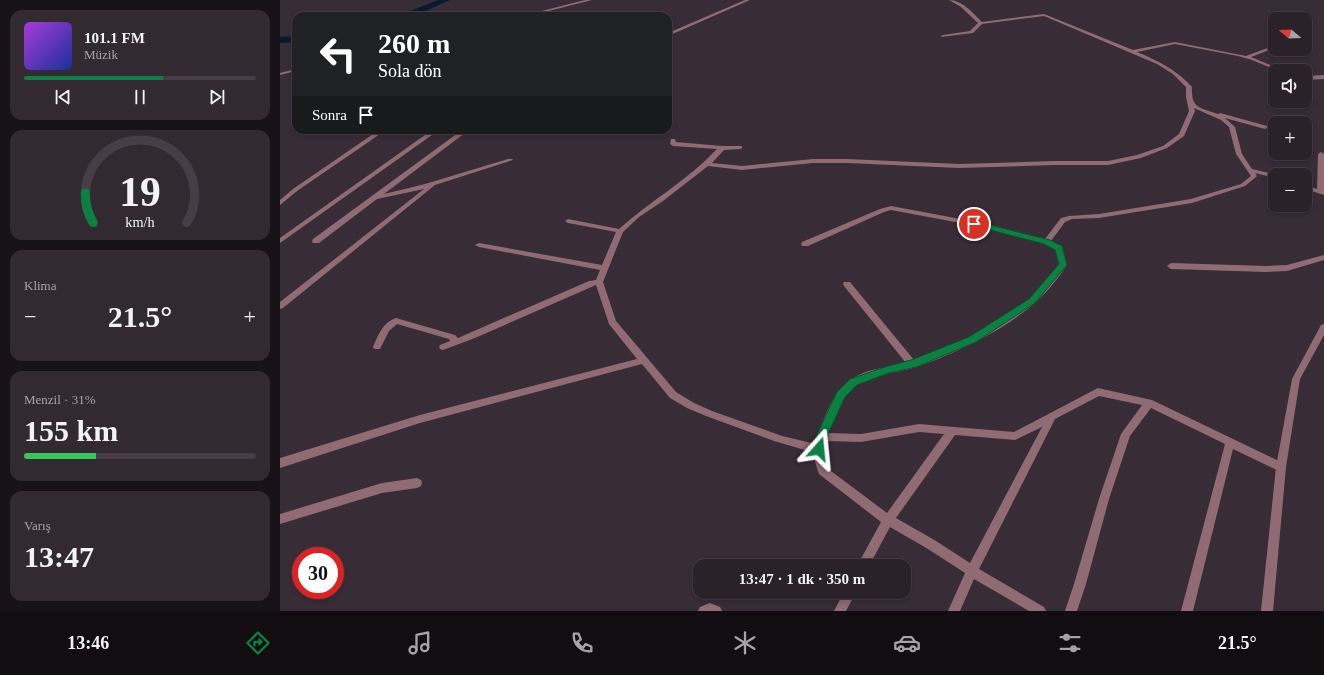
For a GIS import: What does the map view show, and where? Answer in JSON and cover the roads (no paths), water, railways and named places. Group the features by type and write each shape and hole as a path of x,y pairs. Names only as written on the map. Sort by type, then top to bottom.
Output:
{"street":[{"path":"540,12 590,0"},
{"path":"672,34 748,0"},
{"path":"951,0 962,6 981,23"},
{"path":"707,164 742,168 813,161 959,166 1108,163 1139,157 1165,147 1182,135 1192,111 1189,87 1175,73 1159,63 1044,15 981,23 971,32 943,36"},
{"path":"1130,52 1175,43 1248,57 1268,65"},
{"path":"1248,57 1268,49"},
{"path":"280,74 292,71"},
{"path":"1312,78 1324,77"},
{"path":"1190,102 1194,106 1209,112 1265,127"},
{"path":"1047,242 1063,220 1071,217 1099,216 1192,201 1243,185 1254,176 1239,154 1232,128 1230,124 1209,112"},
{"path":"280,202 377,134"},
{"path":"280,241 430,134"},
{"path":"316,241 461,134"},
{"path":"673,140 673,144 722,148 740,147"},
{"path":"722,148 707,164 661,200 637,216 620,231 599,282 612,322 673,396 684,403 799,446 818,449"},
{"path":"1312,189 1322,193 1322,154"},
{"path":"374,198 432,185 510,160"},
{"path":"1250,170 1268,174"},
{"path":"280,306 432,185"},
{"path":"806,244 891,208 987,226 1047,242 1059,248 1063,265 1032,301 973,340 912,364 888,370 853,382 841,395 818,449 820,466 827,475 888,520 1040,611"},
{"path":"568,221 620,231"},
{"path":"479,245 605,268"},
{"path":"1171,266 1266,269 1287,268 1324,256"},
{"path":"443,347 592,283 599,282"},
{"path":"847,284 912,364"},
{"path":"377,348 384,331 389,325 396,321 452,337 456,342"},
{"path":"1267,611 1280,467 1296,379 1324,327"},
{"path":"280,463 420,419 644,360"},
{"path":"822,437 861,438 919,428 1015,436 1098,392 1149,403 1280,467"},
{"path":"1071,611 1083,577 1104,499 1126,434 1149,403"},
{"path":"954,611 972,571 1052,416"},
{"path":"867,559 888,520 952,431"},
{"path":"1187,611 1230,442"},
{"path":"280,519 382,488 417,483"},
{"path":"840,611 846,599"},
{"path":"704,611 710,609 716,611"}],"waterway":[{"path":"416,12 446,0"},
{"path":"280,40 292,39"}]}
